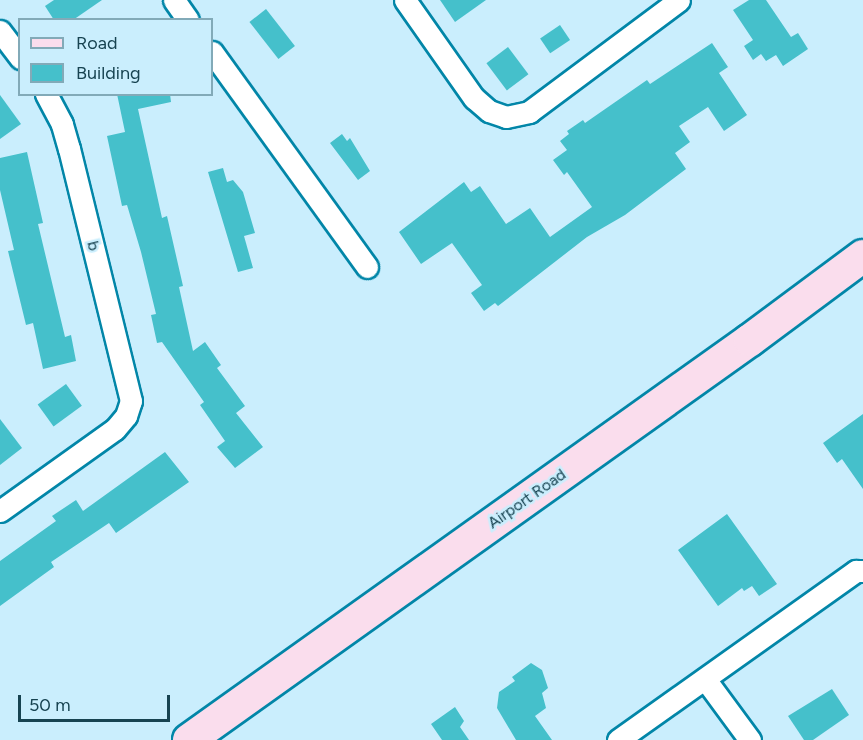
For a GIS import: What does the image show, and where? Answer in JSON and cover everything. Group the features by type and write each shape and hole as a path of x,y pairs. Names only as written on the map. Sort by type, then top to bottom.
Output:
{"main road":[{"name":"Airport Road","path":"189,740 750,340 863,256"}],"street":[{"path":"174,0 187,18"},
{"path":"405,0 474,98 489,111 506,117 529,112 679,0"},
{"path":"0,31 18,55"},
{"path":"213,53 367,267"},
{"name":"b","path":"0,511 115,429 126,416 131,401 62,124 47,96"},
{"path":"618,740 856,571 863,571"},
{"path":"705,679 750,740"}],"building":[{"path":"54,0 102,0 76,18 53,18 45,6"},
{"path":"440,0 486,0 455,22"},
{"path":"749,0 766,0 791,37 798,33 808,49 783,66 776,55 766,61 761,54 753,60 744,46 753,40 733,10"},
{"path":"266,9 295,46 278,59 249,22"},
{"path":"560,25 570,40 550,53 540,38"},
{"path":"712,43 728,67 719,73 747,115 724,131 708,107 679,126 690,142 675,153 686,169 625,215 587,237 498,306 495,303 484,311 471,293 482,285 452,243 421,264 399,232 464,182 471,192 480,186 506,224 530,208 550,237 592,207 567,172 564,175 553,160 567,150 560,141 569,134 567,131 583,120 585,123 647,80 650,84"},
{"path":"508,47 528,74 507,90 486,63"},
{"path":"0,95 21,124 0,139"},
{"path":"117,96 170,96 171,102 138,109 162,218 167,216 183,286 179,287 193,351 205,342 221,365 217,368 245,406 236,413 263,447 235,468 217,447 225,441 200,405 204,402 162,342 157,343 151,315 156,314 127,205 122,206 107,136 125,132"},
{"path":"342,134 347,141 350,138 370,171 358,180 330,143"},
{"path":"27,152 43,223 38,224 65,337 71,335 76,361 43,369 33,323 26,325 8,251 14,250 0,190 0,158"},
{"path":"223,168 227,182 233,180 243,192 255,233 244,236 253,268 238,272 208,172"},
{"path":"66,384 82,406 54,426 38,405"},
{"path":"863,414 863,489 842,459 837,463 823,443"},
{"path":"0,419 22,448 0,465"},
{"path":"165,452 189,482 116,533 109,523 51,562 54,567 0,606 0,561 56,521 52,516 76,500 83,511"},
{"path":"727,514 777,584 759,596 752,586 744,591 742,588 718,606 678,550"},
{"path":"531,663 542,670 548,688 542,693 546,708 535,716 552,740 516,740 497,708 499,692 515,681 512,677"},
{"path":"832,689 849,715 813,740 804,740 788,716"},
{"path":"455,707 464,721 460,727 469,740 442,740 431,724"}]}
